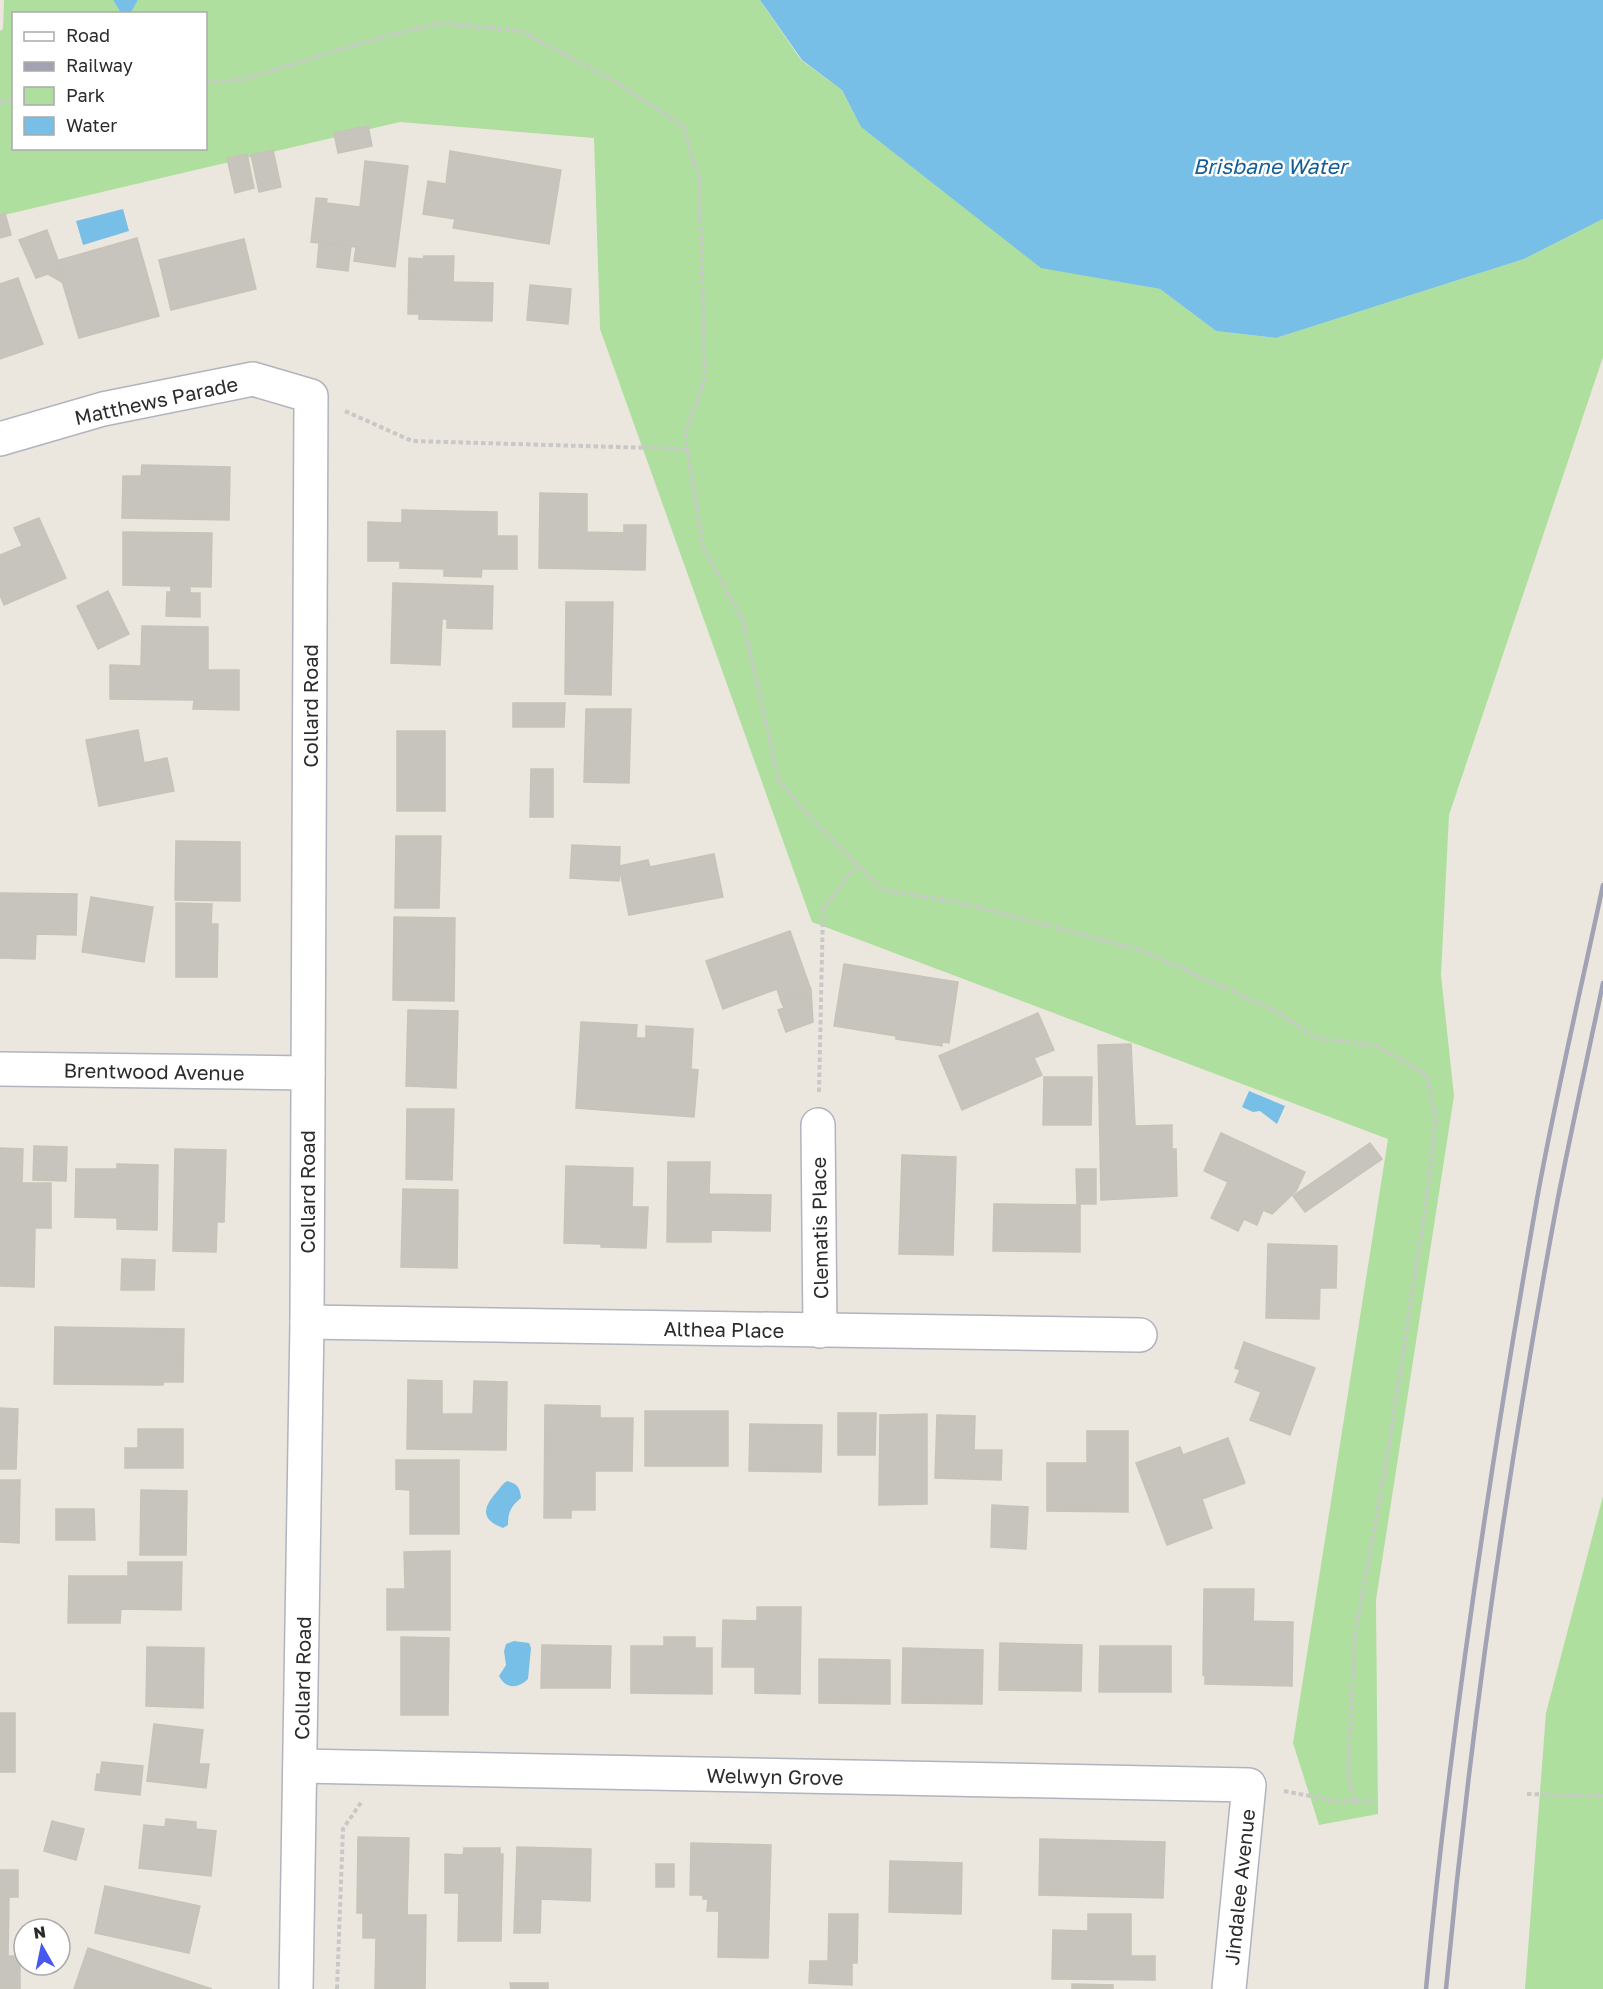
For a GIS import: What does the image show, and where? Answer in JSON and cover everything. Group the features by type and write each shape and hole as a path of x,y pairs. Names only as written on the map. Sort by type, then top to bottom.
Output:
{"street":[{"name":"Matthews Parade","path":"0,439 104,409 254,379 311,396"},
{"name":"Collard Road","path":"296,1989 307,1322 311,396"},
{"name":"Brentwood Avenue","path":"0,1069 308,1073"},
{"name":"Clematis Place","path":"818,1125 820,1330"},
{"name":"Althea Place","path":"307,1322 1140,1335"},
{"name":"Welwyn Grove","path":"300,1766 1249,1785"},
{"name":"Jindalee Avenue","path":"1229,1989 1249,1785"}],"path":[{"path":"207,82 241,80 365,42 440,23 521,31 616,82 683,126 699,178 705,377 685,434 687,449 703,547 743,621 779,781 810,817 884,890 962,903 1141,950 1274,1010 1316,1038 1377,1046 1426,1074 1436,1117 1427,1197 1387,1457 1355,1635 1348,1772 1354,1801"},
{"path":"311,396 412,441 687,449"},
{"path":"818,1125 823,909 858,864"},
{"path":"337,1989 343,1829 384,1768"},
{"path":"1249,1785 1341,1802 1374,1801"},
{"path":"1527,1794 1603,1796"}],"green space":[{"path":"4,0 113,0 120,12 12,12 12,150 207,150 207,12 131,12 138,0 760,0 801,60 842,90 861,127 1041,267 1160,289 1216,331 1276,338 1524,259 1603,219 1603,357 1449,815 1441,975 1454,1096 1376,1600 1378,1814 1319,1825 1293,1743 1388,1139 812,922 600,329 594,138 400,122 0,216 0,31 3,29"},
{"path":"1603,1496 1603,1989 1525,1989 1546,1713"}],"water":[{"path":"113,0 138,0 131,12 120,12"},
{"name":"Brisbane Water","path":"760,0 1603,0 1603,219 1524,259 1276,338 1216,331 1160,289 1041,268 861,127 842,90 802,60"},
{"path":"123,209 129,231 83,245 76,221"},
{"path":"1249,1091 1285,1106 1277,1124 1260,1111 1253,1112 1242,1107"},
{"path":"507,1481 518,1487 521,1498 512,1507 508,1525 503,1528 488,1519 486,1511 490,1501"},
{"path":"514,1641 529,1643 531,1648 528,1679 517,1686 505,1684 499,1676 506,1665 504,1651 506,1644"}],"building":[{"path":"368,126 372,146 338,153 334,133"},
{"path":"273,150 281,187 259,192 251,155"},
{"path":"450,151 561,170 549,244 453,228 455,219 423,214 428,181 446,184"},
{"path":"247,154 254,188 235,193 227,158"},
{"path":"365,161 408,166 395,267 354,261 356,247 311,242 316,198 327,199 326,203 360,207"},
{"path":"5,213 11,235 0,238 0,215"},
{"path":"47,230 67,285 48,274 36,278 19,240"},
{"path":"137,238 159,316 79,338 56,261"},
{"path":"244,239 256,289 171,310 159,260"},
{"path":"319,243 351,246 348,271 317,267"},
{"path":"424,256 454,256 453,282 493,283 492,321 419,319 419,314 408,314 409,258 423,259"},
{"path":"18,278 43,344 0,359 0,284"},
{"path":"530,285 571,289 568,324 527,320"},
{"path":"142,465 230,467 229,520 122,518 123,476 141,476"},
{"path":"540,493 587,494 587,532 624,533 624,525 646,525 645,570 539,568"},
{"path":"402,510 497,512 497,536 517,536 517,569 482,569 481,577 444,576 444,569 400,568 400,561 368,561 368,522 402,523"},
{"path":"39,518 66,578 4,605 0,595 0,555 22,546 14,528"},
{"path":"123,532 212,533 211,587 123,585"},
{"path":"393,583 493,586 492,629 447,628 447,619 442,619 440,665 391,663"},
{"path":"171,586 190,586 190,593 200,593 200,617 166,616 167,592 171,592"},
{"path":"108,591 129,634 98,649 77,606"},
{"path":"566,602 613,602 611,695 565,694"},
{"path":"142,626 208,627 208,670 239,670 239,710 193,709 194,700 110,699 110,665 141,666"},
{"path":"513,703 565,703 564,727 513,727"},
{"path":"586,709 631,709 629,783 584,782"},
{"path":"138,730 144,763 167,758 174,791 99,806 86,740"},
{"path":"397,731 445,731 445,811 397,811"},
{"path":"531,769 553,769 553,817 530,817"},
{"path":"396,836 441,836 439,908 395,908"},
{"path":"176,841 240,842 240,901 175,900"},
{"path":"572,845 620,847 619,881 570,878"},
{"path":"714,854 723,897 629,915 619,866 648,860 650,867"},
{"path":"0,893 77,894 76,935 36,934 35,959 0,958"},
{"path":"91,897 153,907 144,962 82,952"},
{"path":"176,903 212,904 211,924 218,924 217,977 176,977"},
{"path":"394,917 455,918 454,1001 393,1000"},
{"path":"790,931 811,990 781,1001 777,989 723,1009 706,961"},
{"path":"844,964 958,982 949,1043 942,1042 942,1046 834,1026"},
{"path":"811,990 813,1022 786,1032 778,1010 784,1008 781,1001"},
{"path":"408,1010 458,1011 456,1088 406,1086"},
{"path":"1038,1013 1054,1050 1034,1058 1042,1075 962,1110 939,1056"},
{"path":"581,1022 637,1025 636,1038 646,1038 646,1026 693,1029 691,1069 698,1070 694,1117 576,1108"},
{"path":"1131,1044 1135,1126 1172,1125 1172,1149 1176,1149 1177,1196 1101,1200 1098,1045"},
{"path":"1044,1077 1092,1077 1091,1125 1043,1125"},
{"path":"407,1109 454,1109 452,1180 406,1179"},
{"path":"1221,1133 1305,1172 1296,1191 1272,1214 1263,1210 1257,1225 1244,1219 1238,1231 1211,1218 1228,1182 1204,1171"},
{"path":"1370,1143 1382,1159 1305,1212 1293,1196"},
{"path":"34,1146 67,1147 66,1181 33,1180"},
{"path":"0,1148 23,1149 22,1183 51,1183 51,1228 35,1228 34,1287 0,1286"},
{"path":"175,1149 226,1150 224,1222 217,1222 216,1252 173,1251"},
{"path":"902,1155 956,1157 953,1255 899,1254"},
{"path":"668,1162 710,1162 709,1194 771,1195 770,1231 711,1230 711,1242 667,1242"},
{"path":"117,1164 158,1165 157,1230 117,1229 117,1218 75,1217 76,1169 117,1169"},
{"path":"566,1166 633,1168 632,1207 648,1207 646,1248 564,1243"},
{"path":"1076,1169 1096,1169 1096,1204 1077,1204"},
{"path":"403,1189 458,1190 457,1268 401,1267"},
{"path":"994,1204 1080,1205 1080,1252 993,1251"},
{"path":"1268,1244 1337,1246 1336,1288 1320,1288 1319,1319 1266,1318"},
{"path":"122,1259 155,1260 154,1290 121,1290"},
{"path":"55,1327 184,1329 183,1382 163,1382 163,1385 54,1384"},
{"path":"1244,1342 1315,1368 1290,1435 1250,1420 1261,1392 1235,1382 1240,1370 1235,1368"},
{"path":"408,1380 442,1381 442,1414 473,1414 474,1381 507,1382 506,1450 407,1449"},
{"path":"545,1405 600,1406 600,1418 633,1418 632,1471 595,1471 595,1510 571,1510 571,1518 544,1518"},
{"path":"0,1408 18,1409 16,1469 0,1469"},
{"path":"645,1411 728,1411 728,1466 645,1466"},
{"path":"838,1413 876,1413 875,1455 838,1455"},
{"path":"927,1414 927,1504 879,1505 880,1415"},
{"path":"937,1415 975,1416 974,1450 1002,1450 1001,1480 935,1478"},
{"path":"750,1424 822,1425 821,1472 749,1471"},
{"path":"138,1429 183,1429 183,1468 125,1468 125,1448 138,1448"},
{"path":"1087,1431 1128,1431 1128,1512 1047,1511 1047,1463 1087,1463"},
{"path":"1228,1438 1245,1483 1202,1499 1212,1528 1167,1545 1136,1463 1180,1447 1183,1455"},
{"path":"396,1460 459,1460 459,1534 410,1534 410,1490 396,1489"},
{"path":"0,1480 20,1480 19,1543 0,1542"},
{"path":"141,1490 187,1491 186,1555 140,1555"},
{"path":"992,1505 1028,1507 1026,1549 991,1547"},
{"path":"56,1509 94,1509 95,1540 56,1540"},
{"path":"450,1551 450,1630 387,1630 387,1589 405,1589 404,1552"},
{"path":"128,1562 182,1562 181,1610 121,1609 120,1623 68,1623 69,1576 128,1576"},
{"path":"1204,1589 1254,1589 1253,1621 1293,1622 1292,1686 1205,1684 1205,1675 1203,1675"},
{"path":"757,1607 801,1607 800,1694 755,1693 755,1667 722,1667 723,1620 757,1621"},
{"path":"401,1637 449,1638 448,1715 401,1715"},
{"path":"664,1637 695,1637 695,1648 712,1648 712,1694 631,1693 631,1646 664,1646"},
{"path":"1000,1643 1082,1645 1081,1691 999,1690"},
{"path":"542,1645 611,1646 610,1688 541,1688"},
{"path":"1100,1646 1171,1646 1171,1692 1099,1692"},
{"path":"147,1647 204,1648 203,1708 146,1706"},
{"path":"903,1648 983,1650 982,1704 902,1703"},
{"path":"819,1659 890,1660 890,1704 819,1703"},
{"path":"0,1713 15,1713 15,1772 0,1772"},
{"path":"154,1724 203,1730 199,1764 209,1764 206,1788 147,1781"},
{"path":"102,1762 143,1766 140,1795 95,1790 97,1774 100,1775"},
{"path":"166,1819 196,1822 196,1829 216,1831 211,1876 139,1868 144,1825 165,1827"},
{"path":"52,1821 84,1829 76,1860 44,1851"},
{"path":"358,1837 409,1838 407,1915 426,1915 425,1989 375,1989 376,1938 363,1938 363,1913 357,1913"},
{"path":"1040,1839 1165,1842 1163,1898 1039,1895"},
{"path":"691,1843 771,1845 768,1958 718,1957 719,1911 707,1911 708,1899 703,1899 703,1895 690,1895"},
{"path":"517,1847 591,1849 590,1901 541,1899 540,1933 514,1933"},
{"path":"464,1848 500,1848 500,1854 503,1854 501,1941 458,1941 459,1893 445,1893 445,1854 463,1855"},
{"path":"890,1861 962,1863 961,1914 889,1912"},
{"path":"656,1864 674,1864 674,1887 656,1887"},
{"path":"0,1870 18,1870 18,1897 9,1897 8,1956 12,1956 12,1977 20,1977 20,1989 0,1989"},
{"path":"105,1886 200,1906 189,1953 95,1933"},
{"path":"829,1914 858,1914 857,1963 852,1963 852,1985 809,1983 810,1961 828,1961"},
{"path":"1088,1914 1131,1914 1131,1956 1155,1956 1155,1980 1052,1979 1053,1930 1088,1931"},
{"path":"88,1948 212,1989 74,1989"},
{"path":"510,1983 548,1983 548,1989 511,1989"},
{"path":"1072,1984 1113,1985 1113,1989 1072,1989"}],"railway":[{"path":"1426,1989 1460,1692 1504,1396 1544,1160 1603,885"},
{"path":"1446,1989 1467,1790 1493,1592 1523,1395 1558,1198 1603,983"}]}
